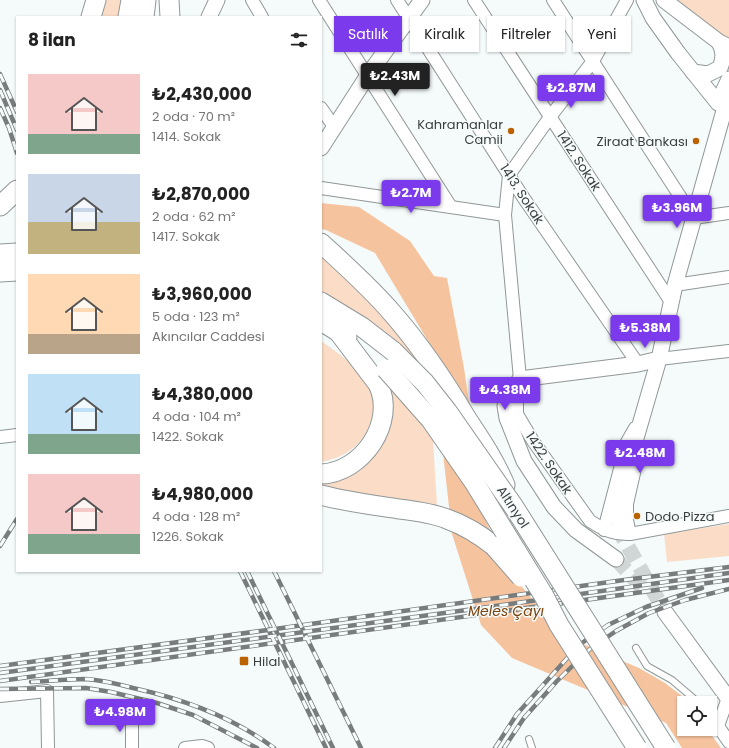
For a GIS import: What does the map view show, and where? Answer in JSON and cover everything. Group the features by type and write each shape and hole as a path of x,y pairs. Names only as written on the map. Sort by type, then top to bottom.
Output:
{"highway":[{"path":"91,16 96,0"},
{"path":"128,16 130,0"},
{"path":"144,16 146,0"},
{"path":"169,0 170,16"},
{"path":"0,206 16,191"},
{"path":"322,245 377,296 409,332 434,367 494,461 514,507"},
{"path":"4,268 16,254"},
{"name":"Altınyol","path":"322,303 362,327 392,351 425,383 448,411 514,507 666,748"},
{"path":"329,326 360,346 386,369 431,420 474,482 544,596 559,625 637,748"},
{"path":"322,474 343,468 355,462 369,449 380,428 384,409 383,393 378,384 329,326"},
{"path":"322,495 365,504 429,514 446,518 465,526 494,546 513,566 544,608 559,625"}],"street":[{"path":"209,16 217,0"},
{"path":"252,0 261,16"},
{"path":"319,0 451,207"},
{"name":"1413. Sokak","path":"397,0 510,175 638,364"},
{"path":"322,146 368,76 422,0"},
{"name":"1412. Sokak","path":"474,0 671,302"},
{"path":"553,0 694,218"},
{"path":"510,175 550,117 593,62 627,0"},
{"path":"644,0 653,18 678,54 718,103 728,106"},
{"path":"664,0 724,45 723,59 720,68 708,74 693,72"},
{"path":"625,530 619,497 659,359 675,285 728,106 722,92 729,79"},
{"path":"322,110 334,128"},
{"name":"1422. Sokak","path":"510,175 505,214 520,379 517,396 517,414 533,441 590,522 604,530 620,535 625,530 729,516"},
{"path":"322,188 505,214"},
{"path":"694,218 729,213"},
{"path":"675,285 729,277"},
{"path":"616,558 576,530 554,506 524,461 506,418 506,406 509,396 520,379 638,364 659,359 729,351"},
{"path":"604,530 627,442 641,419"},
{"path":"0,437 16,435"},
{"path":"664,612 728,697 718,726 729,742"},
{"path":"0,696 47,691 48,748"},
{"path":"132,718 132,748"},
{"path":"185,748 202,746 208,748"}],"lane":[{"path":"636,648 647,666 672,680 691,696"},
{"path":"529,739 532,748"}],"shaded area":[{"path":"106,0 122,0 119,16 101,16"},
{"path":"669,0 729,0 729,40"},
{"path":"322,256 359,291 395,330 415,358 370,323 322,293"},
{"path":"322,342 354,366 371,386 375,400 370,423 361,439 348,452 331,460 322,462"},
{"path":"396,391 433,440 437,505 428,503 427,506 322,488 322,479 330,479 348,475 357,471 375,454 381,446 386,438 391,422 392,404 390,394"},
{"path":"729,524 729,556 667,562 664,534"}],"water":[{"name":"Meles Çayı","path":"322,203 359,207 410,241 434,276 447,278 464,368 486,522 518,582 562,635 639,668 665,683 682,696 677,696 677,736 712,736 721,748 682,748 666,723 512,658 481,625 452,534 428,341 375,253 322,229"}],"tunnel":[{"path":"619,526 622,536 665,612"},
{"path":"616,559 646,592"}],"railway":[{"path":"0,74 16,110"},
{"path":"0,90 16,128"},
{"path":"0,108 9,128 16,150"},
{"path":"0,546 16,521"},
{"path":"0,666 624,580 729,567"},
{"path":"240,572 326,748"},
{"path":"247,572 333,748"},
{"path":"274,572 361,748"},
{"path":"0,673 729,573"},
{"path":"0,681 729,580"},
{"path":"495,748 517,714 579,645 608,625 646,607 702,588"},
{"path":"504,748 524,718 557,681 590,649 616,631 649,613 685,600 729,589"},
{"path":"31,682 85,679 103,681 152,692 207,710 225,718 242,727 274,748"},
{"path":"0,689 86,688 111,692 157,703 193,715 257,748"}],"place":[{"name":"Kahramanlar Camii","path":"511,131"},
{"name":"Ziraat Bankası","path":"696,141"},
{"name":"Dodo Pizza","path":"637,516"},
{"name":"Hilal","path":"244,661"}]}
